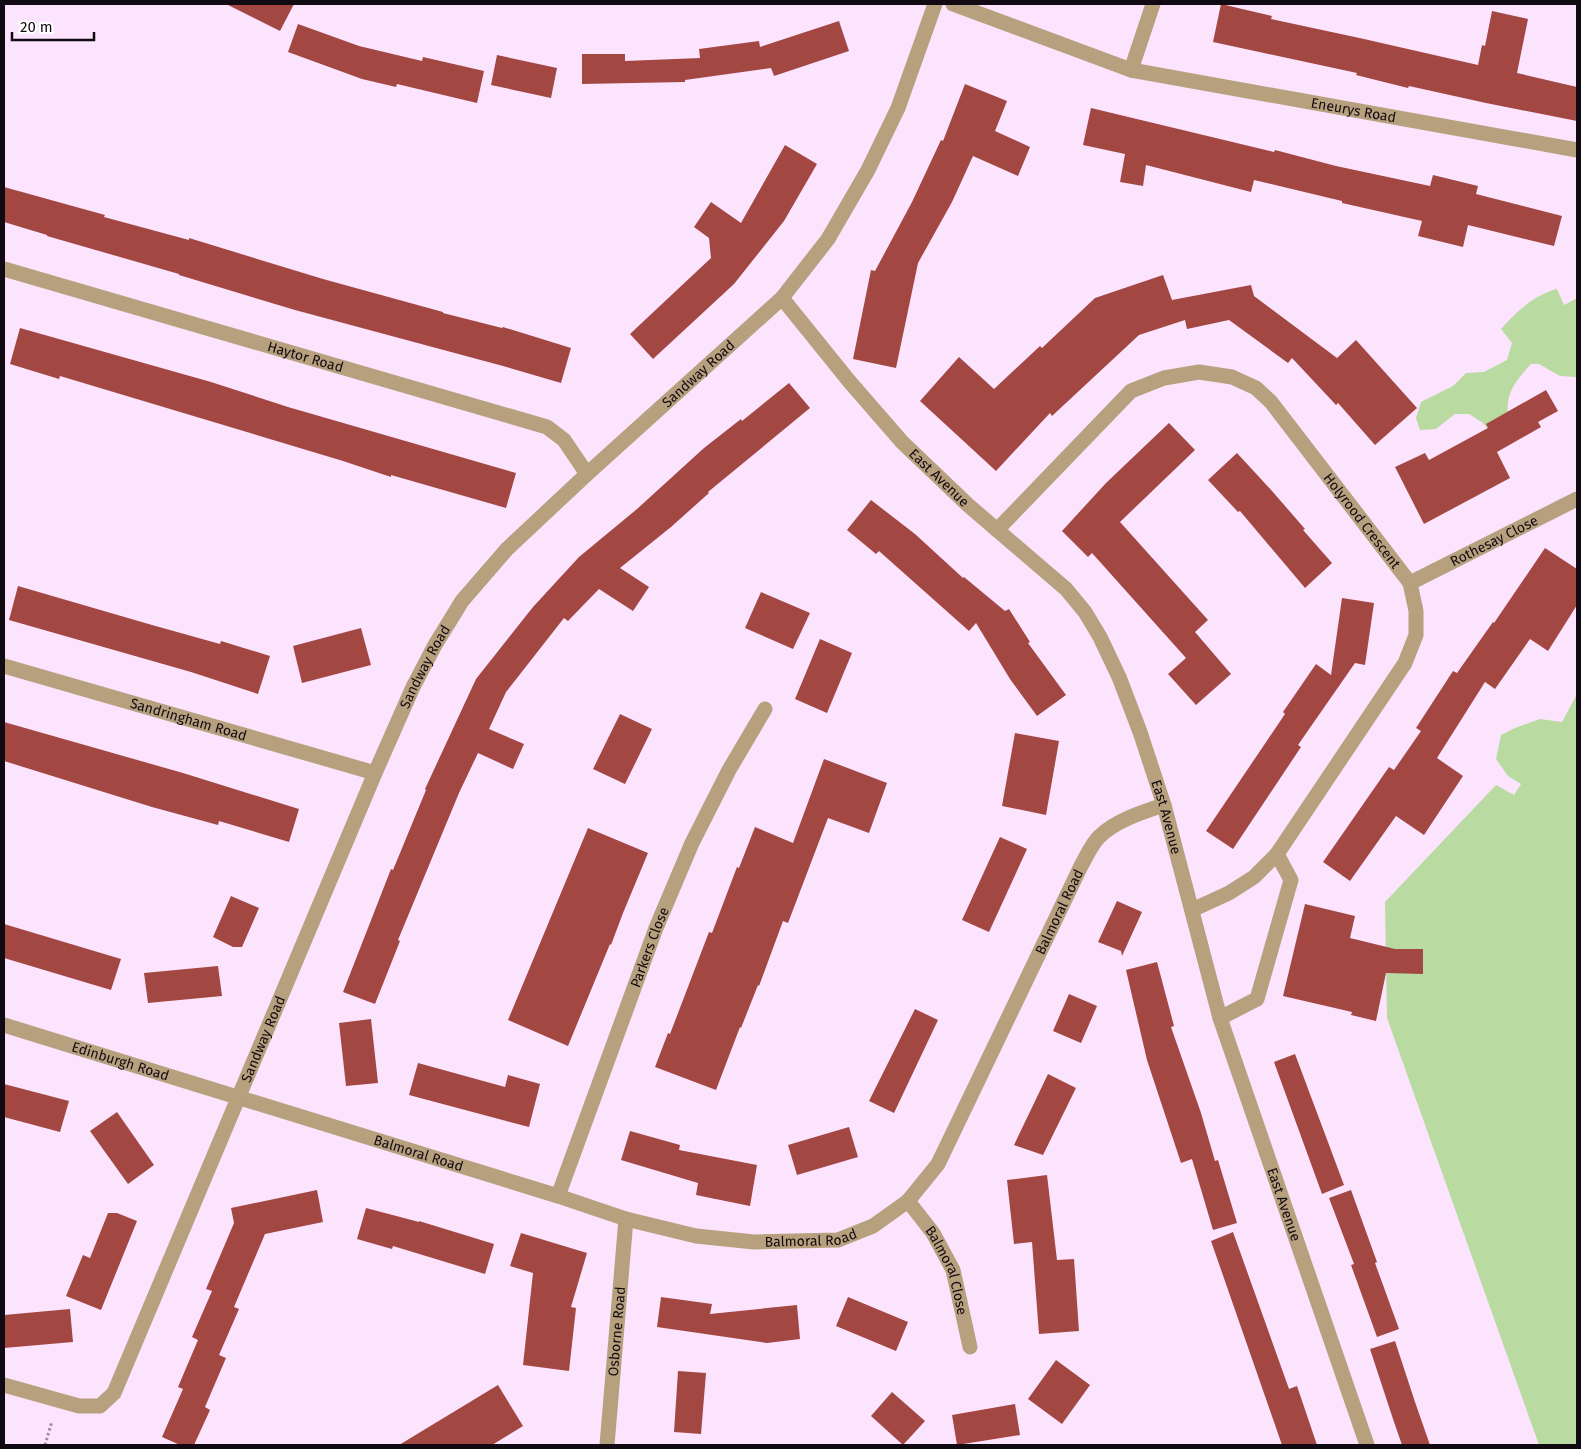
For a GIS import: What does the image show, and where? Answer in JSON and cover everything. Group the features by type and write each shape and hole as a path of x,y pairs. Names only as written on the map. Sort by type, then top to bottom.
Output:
{"street":[{"name":"Sandway Road","path":"4,1385 79,1406 100,1406 114,1393 375,773 413,687 462,601 507,549 782,298 828,239 868,170 898,108 935,4"},
{"name":"Eneurys Road","path":"953,4 1131,70 1577,150"},
{"path":"1131,70 1153,4"},
{"name":"Haytor Road","path":"4,269 547,427 564,440 587,474"},
{"name":"East Avenue","path":"782,298 849,381 902,442 968,505 1066,589 1100,637 1119,677 1140,732 1164,805 1220,1018 1366,1445"},
{"name":"Holyrood Crescent","path":"997,530 1130,391 1164,378 1199,372 1232,377 1256,388 1271,402 1410,583 1416,611 1416,635 1405,663 1277,854 1254,877 1229,893 1192,910"},
{"name":"Rothesay Close","path":"1410,583 1577,498"},
{"name":"Sandringham Road","path":"4,666 375,773"},
{"name":"Parkers Close","path":"558,1196 656,928 692,843 729,770 765,709"},
{"name":"Balmoral Road","path":"237,1098 558,1196 626,1219 706,1238 754,1242 838,1240 873,1226 908,1201 938,1164 1081,866 1099,836 1118,823 1164,805"},
{"path":"1220,1018 1257,999 1292,880 1277,854"},
{"name":"Edinburgh Road","path":"4,1025 237,1098"},
{"name":"Balmoral Close","path":"908,1201 933,1233 953,1270 970,1347"},
{"name":"Osborne Road","path":"607,1445 626,1219"}],"path":[{"path":"45,1445 57,1401"}],"green space":[{"path":"1557,289 1564,305 1577,298 1577,377 1560,376 1539,364 1531,364 1514,386 1509,399 1508,413 1493,435 1483,423 1469,414 1455,414 1436,429 1420,430 1416,418 1421,402 1453,386 1466,373 1484,372 1507,360 1512,343 1501,329 1513,316 1533,300"},
{"path":"1577,694 1577,1445 1539,1445 1387,1018 1385,902 1496,785 1514,795 1521,784 1508,776 1496,759 1501,735 1540,719 1562,722"}],"building":[{"path":"226,4 294,4 280,31"},
{"path":"1221,4 1272,16 1271,19 1478,65 1482,45 1485,46 1492,11 1528,19 1517,73 1577,87 1577,121 1409,86 1408,88 1356,75 1357,73 1213,42"},
{"path":"839,21 849,51 774,76 771,68 685,80 685,82 582,84 582,54 625,54 625,61 700,58 699,49 759,41 760,47"},
{"path":"298,24 359,46 422,61 423,57 484,71 477,103 397,84 396,87 362,79 288,52"},
{"path":"497,55 557,68 551,98 491,85"},
{"path":"965,84 1007,101 995,131 1030,147 1018,176 973,156 952,202 918,263 896,368 853,359 871,270 875,271 912,202 941,140 943,141"},
{"path":"1091,108 1274,152 1275,150 1336,166 1430,186 1433,175 1478,186 1476,194 1562,216 1554,246 1468,225 1463,247 1418,236 1422,221 1254,180 1251,192 1146,165 1143,186 1120,182 1125,154 1083,145"},
{"path":"785,145 817,164 784,221 734,284 653,359 630,334 711,258 709,238 694,227 711,202 741,223"},
{"path":"4,187 105,215 104,217 189,240 189,238 443,313 503,327 571,348 561,383 295,310 4,222"},
{"path":"1163,275 1172,300 1251,285 1254,296 1337,358 1356,340 1417,408 1375,445 1338,403 1336,405 1292,358 1288,363 1229,320 1187,329 1185,320 1139,335 1052,416 1050,413 996,471 920,401 959,357 994,389 1040,346 1042,348 1095,298"},
{"path":"20,328 211,382 288,407 516,473 506,508 391,475 391,477 60,376 59,379 10,364"},
{"path":"789,383 810,408 620,568 649,587 633,611 599,589 568,621 564,618 506,692 489,729 524,744 513,769 478,753 459,793 398,940 400,941 375,1004 343,992 391,869 393,870 425,789 476,679 533,607 579,557 637,509 704,448 741,419 742,421"},
{"path":"1546,390 1558,411 1538,422 1541,427 1497,452 1510,478 1424,524 1395,467 1425,453 1429,460 1488,428 1486,424"},
{"path":"1169,423 1195,450 1120,522 1208,620 1195,632 1231,674 1196,705 1168,674 1186,658 1092,553 1088,557 1062,531 1106,483"},
{"path":"1237,453 1305,529 1303,530 1332,563 1305,588 1240,511 1238,512 1208,480"},
{"path":"871,500 915,534 963,578 1005,611 1009,609 1030,642 1028,643 1066,695 1037,716 1010,679 976,623 969,631 879,551 876,554 847,530"},
{"path":"1545,548 1577,569 1577,605 1548,651 1530,639 1495,689 1485,682 1437,758 1463,776 1424,835 1396,816 1350,881 1323,862 1389,767 1394,770 1421,731 1416,728 1453,671 1457,673"},
{"path":"18,586 220,644 221,641 270,656 258,694 191,672 9,620"},
{"path":"761,592 810,613 793,649 745,628"},
{"path":"1342,598 1374,603 1365,665 1355,663 1298,745 1301,747 1233,849 1206,831 1285,714 1283,712 1316,664 1331,675"},
{"path":"361,628 371,665 302,683 293,646"},
{"path":"820,639 852,653 827,713 795,699"},
{"path":"620,714 652,729 625,784 593,769"},
{"path":"4,722 183,773 299,809 289,842 219,821 218,825 152,807 4,761"},
{"path":"1015,733 1059,741 1046,815 1002,806"},
{"path":"824,759 887,783 869,833 828,818 788,923 783,921 759,986 740,1027 716,1090 655,1067 668,1033 670,1034 709,932 712,933 737,867 739,868 755,827 793,843"},
{"path":"588,828 648,853 568,1046 508,1020"},
{"path":"1000,837 1027,849 989,932 962,920"},
{"path":"231,896 259,908 242,947 233,947 213,937"},
{"path":"1117,901 1142,912 1122,956 1121,951 1098,942"},
{"path":"1305,904 1355,916 1350,938 1395,949 1423,949 1423,974 1386,973 1376,1021 1351,1015 1352,1012 1283,996"},
{"path":"4,924 121,959 111,990 4,958"},
{"path":"1157,962 1174,1026 1171,1027 1201,1113 1215,1161 1218,1160 1237,1223 1213,1230 1192,1159 1181,1163 1147,1060 1126,970"},
{"path":"218,966 222,996 148,1003 144,973"},
{"path":"1069,994 1097,1006 1081,1043 1053,1031"},
{"path":"915,1009 938,1020 894,1113 869,1101"},
{"path":"371,1019 378,1083 346,1086 339,1023"},
{"path":"1295,1054 1344,1185 1322,1194 1274,1062"},
{"path":"418,1063 505,1087 508,1075 540,1084 529,1127 409,1095"},
{"path":"1048,1074 1076,1088 1043,1155 1014,1145"},
{"path":"4,1084 69,1101 60,1132 4,1117"},
{"path":"117,1112 154,1165 128,1184 90,1131"},
{"path":"849,1127 858,1157 797,1175 788,1145"},
{"path":"630,1131 680,1145 679,1150 757,1165 750,1206 696,1195 698,1183 621,1160"},
{"path":"1047,1175 1057,1260 1074,1259 1079,1331 1039,1334 1032,1242 1014,1244 1007,1180"},
{"path":"317,1190 323,1222 265,1234 234,1307 239,1309 219,1355 226,1358 205,1407 210,1410 194,1445 180,1445 162,1437 183,1389 178,1387 198,1340 192,1337 212,1291 206,1289 234,1223 231,1208"},
{"path":"1351,1190 1399,1329 1377,1337 1351,1265 1354,1264 1329,1198"},
{"path":"366,1208 419,1221 494,1244 485,1274 393,1246 392,1249 357,1239"},
{"path":"108,1213 117,1213 137,1221 101,1310 66,1296 83,1255 90,1258"},
{"path":"1233,1232 1289,1389 1297,1386 1317,1445 1282,1445 1211,1241"},
{"path":"521,1233 587,1253 571,1307 576,1308 569,1371 523,1365 533,1273 510,1266"},
{"path":"661,1297 712,1304 710,1314 797,1305 800,1339 767,1343 657,1327"},
{"path":"848,1297 908,1322 896,1351 836,1326"},
{"path":"70,1309 73,1342 4,1348 4,1315"},
{"path":"1395,1341 1430,1445 1402,1445 1393,1419 1370,1349"},
{"path":"1056,1360 1090,1385 1062,1424 1028,1399"},
{"path":"678,1371 706,1373 701,1434 674,1432"},
{"path":"498,1385 523,1426 492,1445 399,1445"},
{"path":"892,1392 925,1421 903,1445 871,1416"},
{"path":"1015,1404 1020,1435 957,1445 952,1415"}]}
